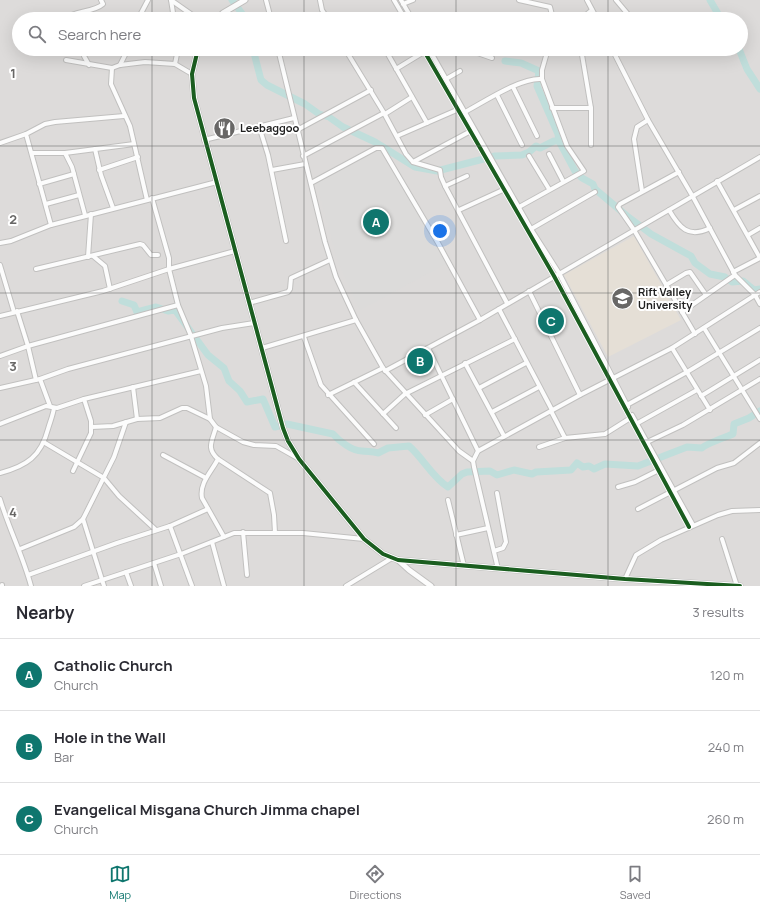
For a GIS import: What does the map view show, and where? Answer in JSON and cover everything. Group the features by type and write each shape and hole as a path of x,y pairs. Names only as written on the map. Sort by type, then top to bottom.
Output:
{"street":[{"path":"83,12 99,8 103,4 101,0"},
{"path":"142,12 148,0"},
{"path":"171,0 173,12"},
{"path":"171,0 188,12"},
{"path":"266,0 269,12"},
{"path":"320,0 323,12"},
{"path":"394,0 401,12"},
{"path":"408,12 402,2 413,0"},
{"path":"520,0 550,6 551,12"},
{"path":"587,0 592,10 590,12"},
{"path":"616,0 626,12"},
{"path":"224,12 242,1"},
{"path":"84,56 89,65"},
{"path":"120,65 124,56"},
{"path":"175,64 177,56"},
{"path":"196,56 192,74 194,98 204,140 217,182 283,428 288,441 299,459 364,539 392,558 398,560 625,579 740,586"},
{"path":"280,56 303,156 330,260 356,320 384,370 459,452 473,461"},
{"path":"349,56 371,90 406,154 412,162 440,170 445,186 507,303"},
{"path":"389,56 427,123"},
{"path":"396,69 415,56"},
{"path":"428,56 460,108 465,112 506,189 557,274"},
{"path":"434,56 460,108 469,132 518,207 557,274 635,424 691,526"},
{"path":"486,56 492,58"},
{"path":"518,207 584,171 567,146 542,79 542,70 546,56"},
{"path":"582,56 591,108 591,144"},
{"path":"616,56 648,120 693,197 734,274 755,295 760,304"},
{"path":"66,60 112,68 120,65 145,62 175,64 192,74"},
{"path":"112,68 111,84 124,116 130,126 147,200"},
{"path":"446,79 460,71"},
{"path":"465,112 513,87 536,79 542,79"},
{"path":"513,87 537,136"},
{"path":"297,130 371,90"},
{"path":"497,95 522,145"},
{"path":"303,156 384,114 412,97"},
{"path":"397,136 460,108"},
{"path":"552,108 591,108"},
{"path":"0,143 26,134 45,124 124,116"},
{"path":"204,140 294,118"},
{"path":"642,191 634,139 638,128 648,120"},
{"path":"259,126 272,170 286,241"},
{"path":"412,162 469,132"},
{"path":"26,134 32,153 32,161 51,225"},
{"path":"32,153 65,153 134,144"},
{"path":"95,148 99,170 113,208"},
{"path":"311,183 376,148 382,148 438,243 480,320"},
{"path":"65,153 74,174 85,215"},
{"path":"548,154 563,182"},
{"path":"529,156 549,189"},
{"path":"99,170 138,157"},
{"path":"328,395 354,382 384,370 480,320 760,157"},
{"path":"272,170 305,164"},
{"path":"679,172 620,204 619,209 634,230 695,334"},
{"path":"39,184 74,174"},
{"path":"445,186 467,176"},
{"path":"682,312 734,274 760,258 717,181"},
{"path":"0,243 11,241 51,225 85,215 217,182"},
{"path":"458,210 506,189"},
{"path":"531,229 594,192"},
{"path":"46,204 79,195"},
{"path":"734,210 760,196"},
{"path":"152,198 169,258 169,269 178,305 191,336 206,386 210,419"},
{"path":"669,210 678,225 686,230 698,233 710,228"},
{"path":"88,257 91,214"},
{"path":"748,235 760,228"},
{"path":"36,269 140,244 143,245 151,255 158,255"},
{"path":"0,316 110,289 169,269 235,251"},
{"path":"93,256 105,266 110,289"},
{"path":"249,303 288,292 290,289 291,278 330,260"},
{"path":"0,265 38,380 50,406 54,408 84,399 201,371"},
{"path":"666,285 690,272 706,295"},
{"path":"529,291 580,395"},
{"path":"498,569 473,461 478,451 580,395 612,380 672,348 760,292"},
{"path":"0,356 28,346 178,305"},
{"path":"499,309 565,438"},
{"path":"262,348 304,337 356,320"},
{"path":"0,388 38,380 68,369 222,328 254,323"},
{"path":"704,328 760,418"},
{"path":"626,405 687,372 760,328"},
{"path":"304,337 318,378 328,395 374,444"},
{"path":"383,414 405,394 515,339"},
{"path":"428,348 478,451"},
{"path":"672,348 710,410"},
{"path":"701,396 760,360"},
{"path":"466,363 504,436"},
{"path":"479,388 526,363"},
{"path":"645,442 684,425 760,379"},
{"path":"354,382 396,428"},
{"path":"133,387 137,419"},
{"path":"492,412 539,387"},
{"path":"635,424 697,390"},
{"path":"73,471 90,437 92,427 84,399"},
{"path":"425,415 453,399"},
{"path":"0,424 50,406"},
{"path":"0,473 34,458 45,443 54,408"},
{"path":"92,427 113,426 137,419 160,418 182,408 187,408 210,419 216,427 243,442 254,445 276,446 299,459"},
{"path":"539,447 565,438 605,434 632,417"},
{"path":"20,550 74,527 83,519 104,478 126,422"},
{"path":"216,427 210,448 211,453 270,493 273,503 275,533"},
{"path":"645,442 659,470 673,492"},
{"path":"45,443 104,478 119,496 156,530"},
{"path":"638,509 718,468 734,463 760,443"},
{"path":"163,455 206,478"},
{"path":"218,459 206,478 201,494 224,537"},
{"path":"618,487 635,482 659,470"},
{"path":"494,551 503,548 506,542 497,493"},
{"path":"0,500 8,524 20,550 31,586"},
{"path":"448,500 464,566"},
{"path":"28,575 170,526 208,509"},
{"path":"625,579 636,555 661,540 691,526 732,511 760,510"},
{"path":"83,519 104,586"},
{"path":"170,526 192,586"},
{"path":"456,535 488,528"},
{"path":"84,586 181,554 224,537 243,532 303,533 364,539"},
{"path":"243,532 247,574"},
{"path":"722,539 737,586"},
{"path":"212,542 224,586"},
{"path":"346,586 392,558"},
{"path":"398,560 431,586"},
{"path":"154,563 161,586"},
{"path":"126,572 131,586"}],"shaded area":[{"path":"0,0 760,0 760,586 0,586"},
{"path":"380,149 448,263 360,310 337,259 316,182"},
{"name":"Rift Valley University","path":"634,236 681,320 608,357 564,275"}],"waterway":[{"path":"232,0 241,12"},
{"path":"710,0 717,12"},
{"path":"255,56 261,80 267,85 305,104 319,114 329,117 343,127 375,142 415,167 437,171 495,156 522,155 529,152 536,146 540,148 554,141 559,141 575,171 582,178 593,184 595,189 651,234 691,256 695,263 710,274 725,277 732,282 743,281 754,290 760,289"},
{"path":"742,56 747,69 760,89"},
{"path":"505,61 521,63 539,71 537,86 558,134 559,141"},
{"path":"122,301 134,305 137,312 156,307 168,311 175,310 208,355 224,368 229,381 240,391 247,402 263,399 275,427 287,424 333,434 346,445 358,451 378,453 388,448 409,446 432,473 448,487 462,474 467,472 490,471 497,475 514,470 532,474 536,472 571,470 577,463 583,467 589,466 594,469 605,464 638,466 687,447 702,448 733,434 734,424 749,418 760,411"}],"cycle path":[{"path":"196,56 192,74 194,98 283,428 288,441 299,459 364,539 383,554 398,560 625,579 740,586"},
{"path":"427,56 554,276 689,527"}],"place":[{"name":"Leebaggoo","path":"224,128"},
{"name":"Catholic Church","path":"376,222"},
{"name":"Rift Valley University","path":"623,298"},
{"name":"Evangelical Misgana Church Jimma chapel","path":"551,321"},
{"name":"Hole in the Wall","path":"420,361"}]}
